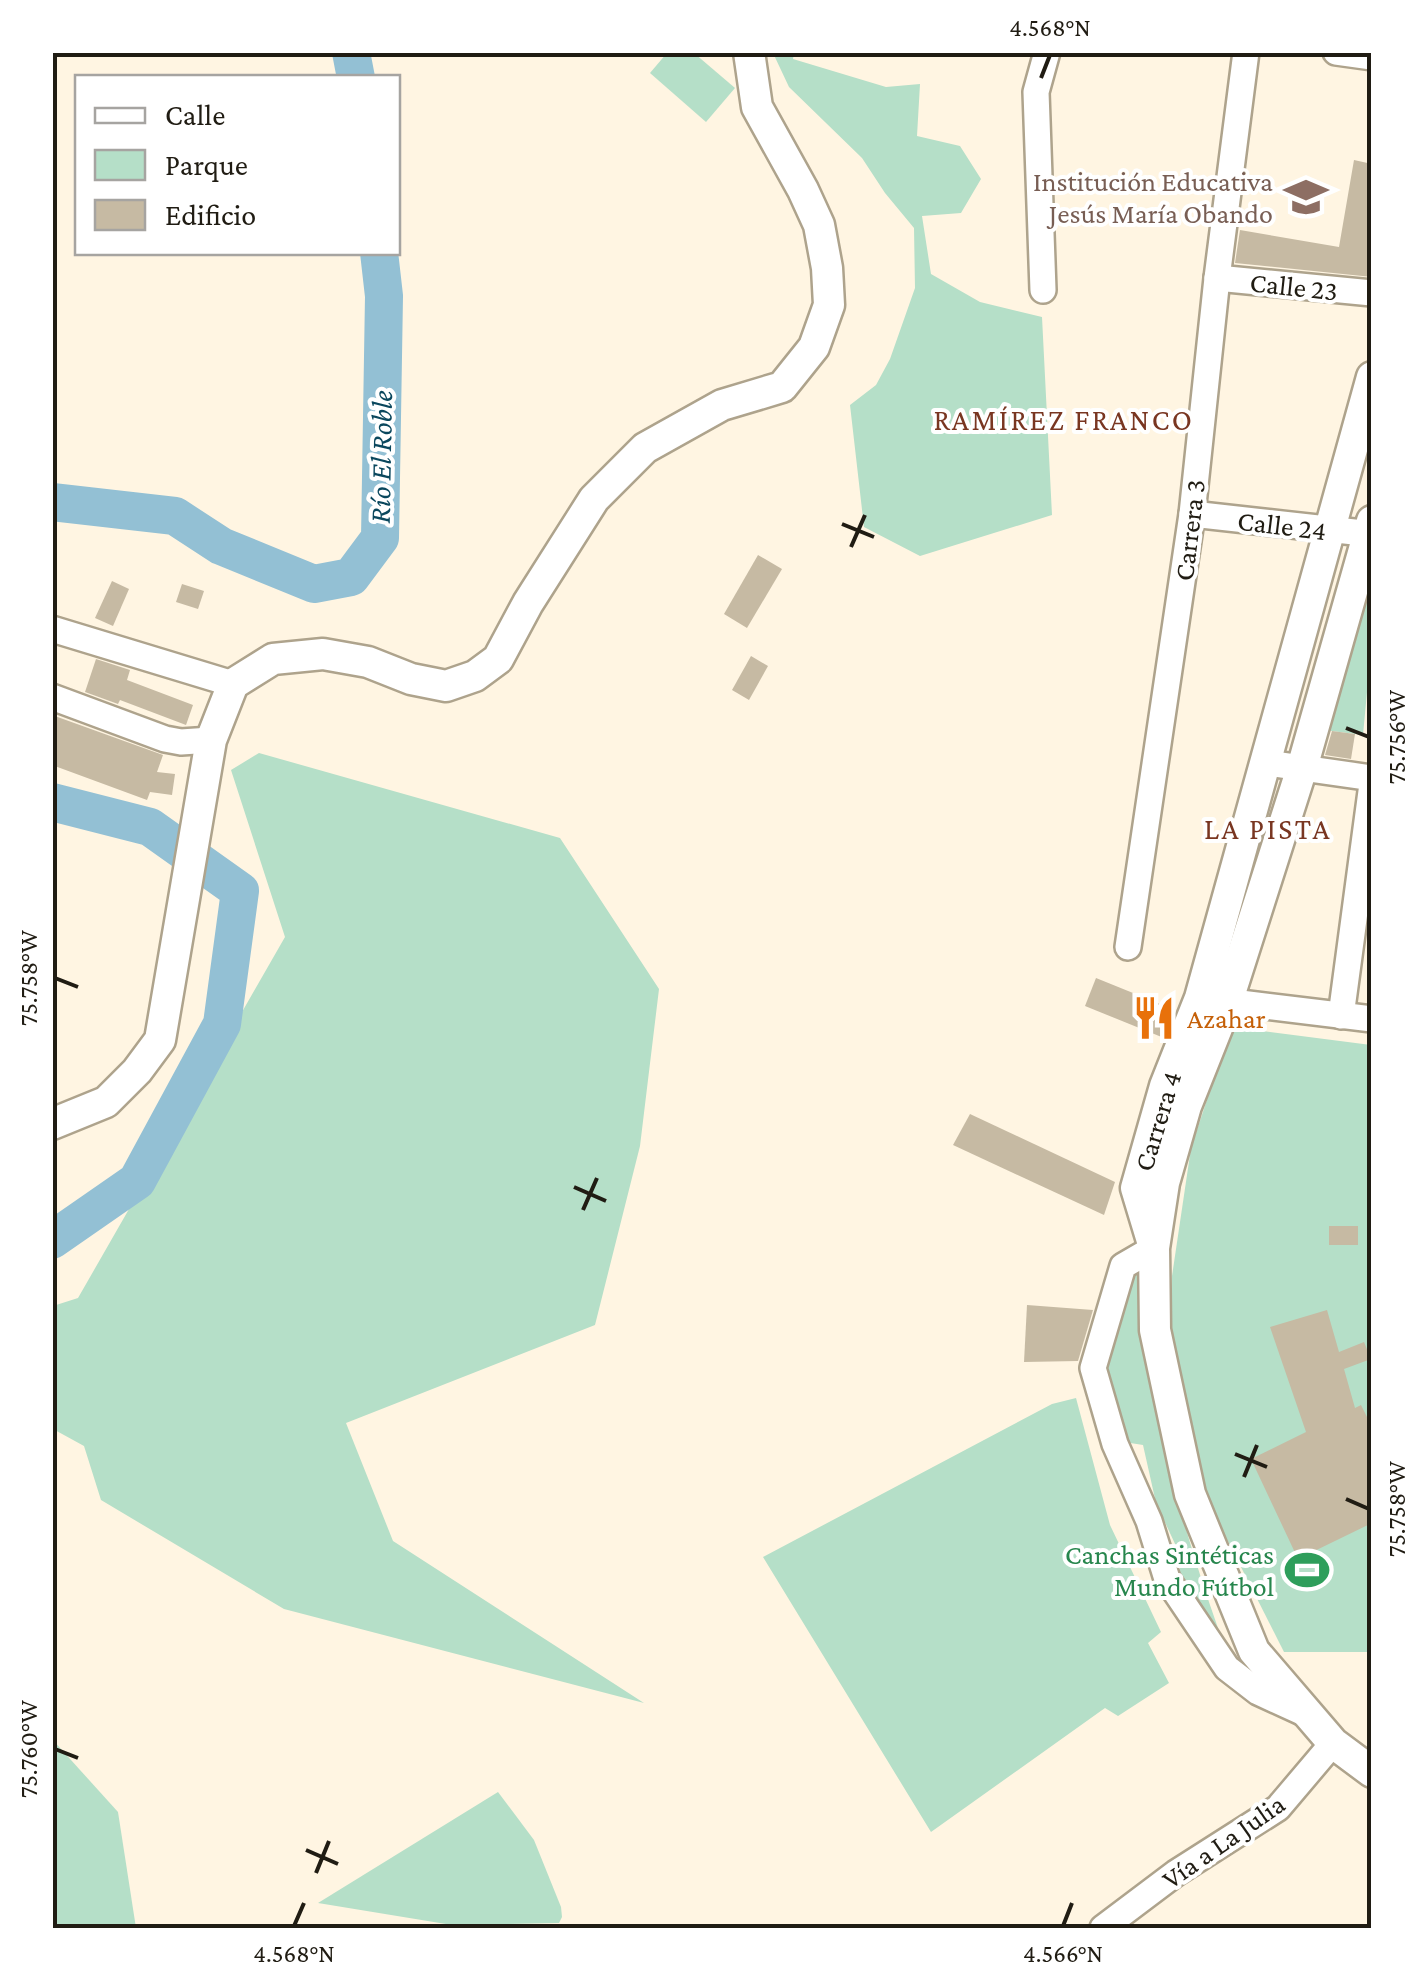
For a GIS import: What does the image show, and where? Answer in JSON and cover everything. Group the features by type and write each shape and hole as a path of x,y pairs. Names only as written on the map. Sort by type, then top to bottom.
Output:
{"main road":[{"path":"52,1124 106,1102 137,1071 160,1040 211,740 233,684 273,659 322,654 368,662 411,679 446,686 475,676 498,659 528,603 594,499 645,448 722,406 782,387 814,347 828,305 827,268 818,225 757,107 749,52"},
{"name":"Carrera 4","path":"1213,1000 1268,763 1372,377"},
{"name":"Carrera 4","path":"1370,529 1302,768 1213,1000 1165,1086 1136,1188 1154,1248 1155,1330 1190,1494 1254,1652 1332,1743 1372,1772"}],"street":[{"path":"1043,290 1036,92 1047,52"},
{"name":"Carrera 3","path":"1128,947 1192,514 1246,52"},
{"path":"1336,52 1372,57"},
{"name":"Calle 23","path":"1217,278 1372,293"},
{"name":"Calle 24","path":"1192,514 1330,531 1370,529"},
{"path":"52,629 233,684"},
{"path":"52,698 165,738 182,742 211,740"},
{"path":"1268,763 1372,781 1341,1016"},
{"path":"1213,1000 1372,1019"},
{"path":"1154,1248 1123,1266 1094,1368 1116,1444 1149,1521 1167,1579 1227,1668 1258,1692 1306,1714"},
{"name":"Vía a La Julia","path":"1103,1928 1176,1873 1278,1808 1332,1743"}],"green space":[{"path":"667,53 694,53 735,88 706,122 650,73"},
{"path":"773,53 794,53 793,59 886,87 920,84 917,136 960,146 981,179 961,213 922,216 931,274 980,302 1042,317 1052,515 920,556 864,527 850,405 876,385 890,359 915,288 914,228 862,158 789,87"},
{"path":"1371,567 1371,649 1363,735 1324,730"},
{"path":"259,753 560,838 659,989 640,1146 595,1325 346,1423 393,1541 644,1703 284,1609 101,1500 84,1446 53,1429 53,1306 78,1298 285,937 231,770"},
{"path":"1231,1027 1371,1045 1371,1652 1284,1652 1201,1488 1170,1330 1172,1276 1191,1148"},
{"path":"1137,1270 1156,1408 1177,1498 1219,1631 1212,1635 1175,1580 1183,1561 1156,1503 1143,1445 1124,1442 1102,1362 1128,1275"},
{"path":"1076,1398 1110,1525 1161,1632 1148,1643 1169,1683 1118,1716 1105,1708 931,1832 763,1557 1052,1404"},
{"path":"52,1739 118,1812 136,1928 53,1928"},
{"path":"498,1792 534,1840 561,1907 559,1923 452,1925 318,1903"}],"building":[{"path":"1354,160 1372,164 1372,277 1235,263 1240,230 1339,247"},
{"path":"758,555 782,569 747,628 724,614"},
{"path":"112,581 129,589 113,626 95,618"},
{"path":"182,584 204,591 198,609 176,602"},
{"path":"751,656 768,666 749,700 732,690"},
{"path":"96,659 130,670 127,680 193,705 186,725 120,700 118,704 85,692"},
{"path":"52,715 163,755 157,772 175,774 172,795 150,792 147,800 52,765"},
{"path":"1332,731 1355,734 1351,759 1325,755"},
{"path":"1096,978 1175,1010 1164,1038 1085,1006"},
{"path":"970,1114 1115,1182 1104,1215 953,1145"},
{"path":"1329,1226 1358,1226 1358,1245 1329,1245"},
{"path":"1027,1305 1093,1310 1078,1361 1024,1362"},
{"path":"1327,1310 1339,1352 1364,1342 1371,1359 1344,1369 1355,1408 1361,1405 1372,1427 1372,1523 1298,1559 1251,1459 1306,1432 1270,1327"}],"waterway":[{"name":"Río El Roble","path":"351,52 355,75"},
{"name":"Río El Roble","path":"52,502 175,516 221,546 314,584 351,577 380,538 384,296 379,255"},
{"name":"Río El Roble","path":"52,802 150,827 240,891 222,1024 137,1181 52,1240"}],"place":[{"name":"Institución Educativa Jesús María Obando","path":"1306,197"},
{"name":"Azahar","path":"1154,1018"},
{"name":"Canchas Sintéticas Mundo Fútbol","path":"1307,1570"}],"district":[{"name":"RAMÍREZ FRANCO","path":"1064,420"},
{"name":"LA PISTA","path":"1268,829"}]}
